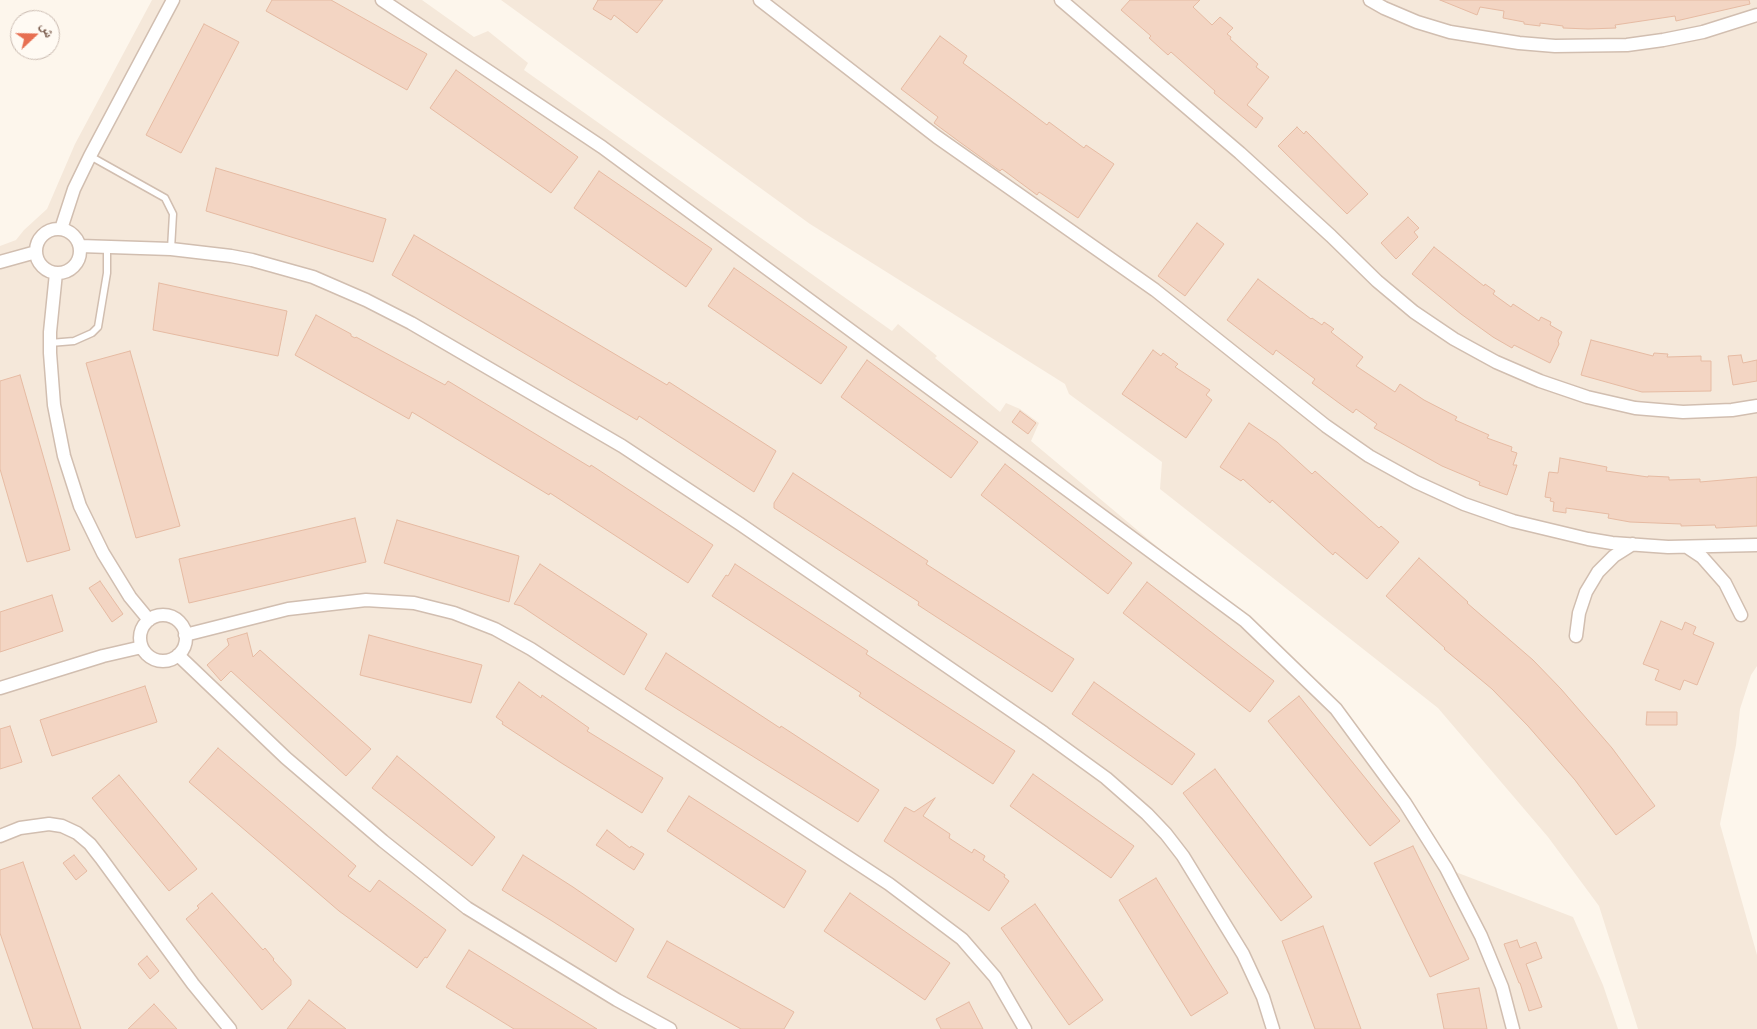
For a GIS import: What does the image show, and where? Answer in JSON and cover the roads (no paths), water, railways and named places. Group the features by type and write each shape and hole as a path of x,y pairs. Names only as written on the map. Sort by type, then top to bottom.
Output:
{"street":[{"path":"61,229 74,189 90,156 173,0"},
{"path":"382,0 602,147 1245,621 1336,709 1405,803 1446,868 1481,936 1502,987 1513,1029"},
{"path":"760,0 937,137 1155,290 1326,426 1370,456 1416,482 1464,504 1513,522 1588,539 1687,547 1757,545"},
{"path":"1061,0 1240,153 1377,281 1414,312 1454,339 1496,362 1540,381 1596,400 1635,408 1684,412 1732,410 1757,406"},
{"path":"1370,0 1416,22 1450,32 1519,43 1555,46 1627,45 1663,40 1703,32 1757,15"},
{"path":"61,229 73,235 80,246 77,262 72,268 64,272 56,273 42,267 36,252 39,240 43,234 48,231 61,229"},
{"path":"80,246 171,249 252,260 313,277 410,322 622,446 740,524 1044,733 1106,778 1147,814 1166,834 1214,904 1243,954 1263,998 1273,1029"},
{"path":"0,262 36,252"},
{"path":"56,273 50,342 54,405 64,456 80,506 103,553 130,597 149,620"},
{"path":"1576,636 1579,613 1586,592 1594,579 1614,556 1633,544"},
{"path":"1687,547 1702,557 1725,583 1741,615"},
{"path":"185,635 288,609 317,604 366,600 414,603 454,613 495,629 530,649 889,884 962,939 995,976 1026,1029"},
{"path":"164,615 171,617 183,627 185,635 185,642 178,655 171,660 162,661 154,659 142,647 141,632 149,620 164,615"},
{"path":"0,688 103,656 142,647"},
{"path":"178,655 206,684 286,758 383,841 467,908 617,1000 670,1029"},
{"path":"0,836 20,828 42,824 62,826 77,833 90,844 101,858 193,984 230,1029"}],"lane":[{"path":"90,156 165,198 173,214 171,249"},
{"path":"50,342 74,341 92,333 98,326 107,273 107,246"}]}
